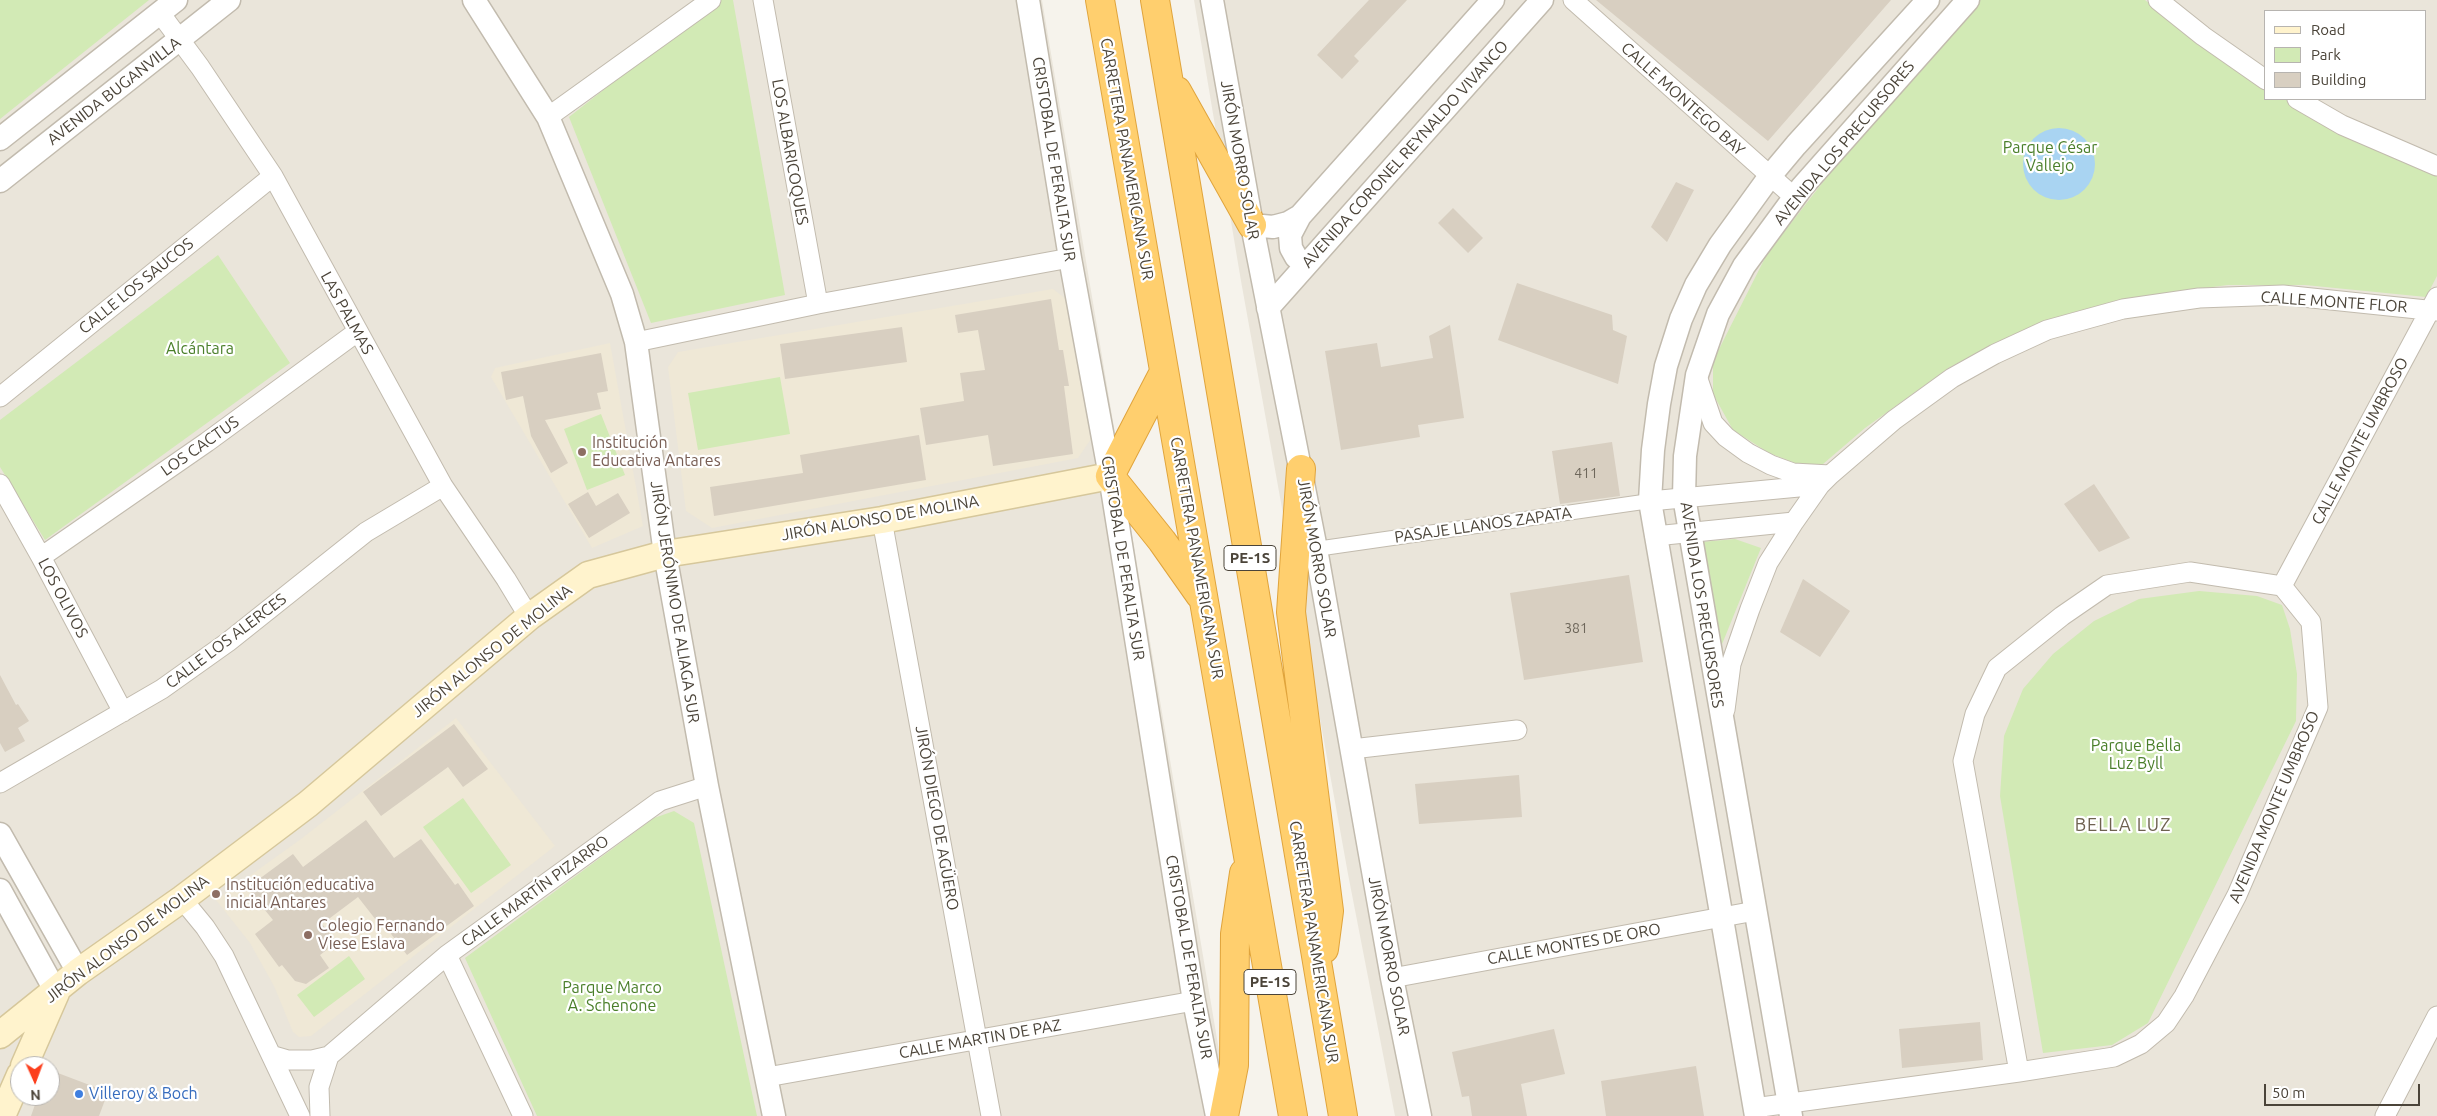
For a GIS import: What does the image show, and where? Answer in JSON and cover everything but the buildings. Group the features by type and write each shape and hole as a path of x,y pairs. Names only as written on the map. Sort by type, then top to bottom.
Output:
{"highway":[{"name":"CARRETERA PANAMERICANA SUR","path":"1100,0 1293,1116"},
{"name":"CARRETERA PANAMERICANA SUR","path":"1155,0 1343,1116"},
{"path":"1167,72 1252,225"},
{"path":"1164,372 1110,476 1162,541 1205,602"},
{"path":"1301,469 1291,612 1329,911 1320,983"},
{"path":"1224,1116 1234,1065 1235,934 1248,847"},
{"path":"1327,1024 1354,1116"}],"main road":[{"name":"JIRÓN ALONSO DE MOLINA","path":"0,1035 56,992 78,972 182,899 308,804 529,617 588,575 665,554 882,520 1110,476"},
{"path":"28,1056 56,992"},
{"path":"2,1116 10,1097"}],"street":[{"name":"AVENIDA BUGANVILLA","path":"0,181 229,0"},
{"name":"JIRÓN JERÓNIMO DE ALIAGA SUR","path":"474,0 548,117 622,294 636,342 665,554 707,786 774,1116"},
{"path":"548,117 711,0"},
{"name":"LOS ALBARICOQUES","path":"762,0 818,304"},
{"name":"CRISTOBAL DE PERALTA SUR","path":"1028,0 1070,258 1110,476 1194,1001 1217,1116"},
{"name":"JIRÓN MORRO SOLAR","path":"1212,0 1252,225 1316,549 1392,978 1420,1116"},
{"path":"1306,265 1296,257 1291,248 1290,235 1300,216 1493,0"},
{"name":"AVENIDA CORONEL REYNALDO VIVANCO","path":"1268,308 1542,0"},
{"name":"CALLE MONTEGO BAY","path":"1573,0 1794,197"},
{"name":"AVENIDA LOS PRECURSORES","path":"1755,1112 1650,501 1653,450 1659,404 1666,366 1681,319 1696,285 1720,245 1770,176 1928,0"},
{"name":"AVENIDA LOS PRECURSORES","path":"1790,1110 1688,533 1684,497 1685,456 1697,375 1718,314 1744,266 1794,197 1968,0"},
{"path":"2158,0 2203,36 2264,79"},
{"name":"AVENIDA BUGANVILLA","path":"0,139 168,7"},
{"name":"LAS PALMAS","path":"168,7 178,40 200,67 273,176 443,486 506,579 529,617"},
{"path":"2299,100 2342,125 2437,166"},
{"name":"CALLE LOS SAUCOS","path":"0,397 273,176"},
{"path":"1252,225 1273,228 1288,224 1300,216"},
{"path":"636,342 818,304 1070,258"},
{"name":"CALLE MONTE FLOR","path":"1723,729 1731,664 1768,563 1794,522 1825,480 1894,420 1952,378 1995,354 2057,327 2123,309 2199,298 2283,294 2435,306"},
{"name":"CALLE MONTE UMBROSO","path":"2282,586 2435,306"},
{"name":"LOS CACTUS","path":"42,557 207,442 357,332"},
{"path":"1697,375 1704,403 1713,423 1734,442 1770,465 1793,473 1825,480"},
{"path":"1650,501 1825,480"},
{"name":"LOS OLIVOS","path":"0,484 42,557 123,712"},
{"name":"CALLE LOS ALERCES","path":"0,783 162,689 228,642 366,532 443,486"},
{"name":"PASAJE LLANOS ZAPATA","path":"1316,549 1650,501"},
{"name":"JIRÓN DIEGO DE AGÜERO","path":"882,520 991,1116"},
{"path":"1655,536 1794,522"},
{"path":"2019,1072 1963,761 1975,714 1997,668 2062,616 2107,585 2190,572 2282,586"},
{"name":"AVENIDA MONTE UMBROSO","path":"1755,1112 1790,1110 2114,1057 2141,1044 2166,1022 2184,996 2237,895 2318,707 2311,622 2282,586"},
{"path":"1352,749 1517,730"},
{"name":"CALLE MARTÍN PIZARRO","path":"329,1056 447,955 660,800 707,786"},
{"path":"0,834 78,972"},
{"path":"0,890 56,992"},
{"path":"182,899 216,943 300,1116"},
{"name":"CALLE MONTES DE ORO","path":"1392,978 1755,911"},
{"path":"447,955 523,1116"},
{"name":"CALLE MARTIN DE PAZ","path":"767,1077 1194,1001"},
{"path":"2385,1116 2437,1016"},
{"path":"271,1055 288,1060 312,1060 329,1056"},
{"path":"320,1116 319,1087 329,1056"}],"shaded area":[{"path":"0,0 1042,0 1230,1116 0,1116"},
{"path":"1194,0 2437,0 2437,1116 1395,1116 1348,874 1241,281"},
{"path":"1053,289 1066,299 1091,439 1078,458 712,528 686,511 668,367 678,352"},
{"name":"Institución Educativa Antares","path":"610,343 643,526 592,548 491,377 495,368"},
{"path":"456,718 555,846 311,1036 299,1037 293,1032 274,986 250,943 216,900 301,839"}],"green space":[{"path":"0,0 149,0 0,119"},
{"path":"718,0 733,0 785,295 651,323 569,117"},
{"name":"Parque César Vallejo","path":"1977,0 2145,0 2212,53 2264,81 2264,100 2298,100 2437,175 2437,276 2426,297 2305,285 2228,285 2150,295 2067,314 2011,336 1950,367 1865,428 1823,464 1800,465 1769,453 1733,430 1713,394 1713,361 1767,254 1893,92"},
{"name":"Alcántara","path":"218,255 290,363 45,540 0,467 0,420"},
{"path":"780,377 790,434 698,450 688,393"},
{"path":"601,414 625,475 587,490 564,429"},
{"path":"1735,539 1761,548 1714,664 1701,542"},
{"name":"Parque Bella Luz Byll","path":"2199,591 2257,596 2282,605 2290,629 2297,674 2296,721 2148,1023 2112,1045 2043,1053 2000,796 2004,736 2023,689 2053,654 2094,621 2139,599"},
{"path":"463,798 511,865 471,893 423,827"},
{"name":"Parque Marco A. Schenone","path":"674,811 694,823 757,1116 537,1116 465,958 654,818"},
{"path":"349,956 365,979 314,1017 297,995"}],"water":[{"path":"2059,128 2079,134 2089,144 2095,164 2089,184 2079,194 2059,200 2039,194 2029,184 2023,164 2029,144 2039,134"}],"place":[{"name":"Institución Educativa Antares","path":"582,452"},
{"name":"Institución educativa inicial Antares","path":"216,894"},
{"name":"Colegio Fernando Viese Eslava","path":"308,935"},
{"name":"Villeroy & Boch","path":"79,1094"}],"district":[{"name":"BELLA LUZ","path":"2123,825"}]}
